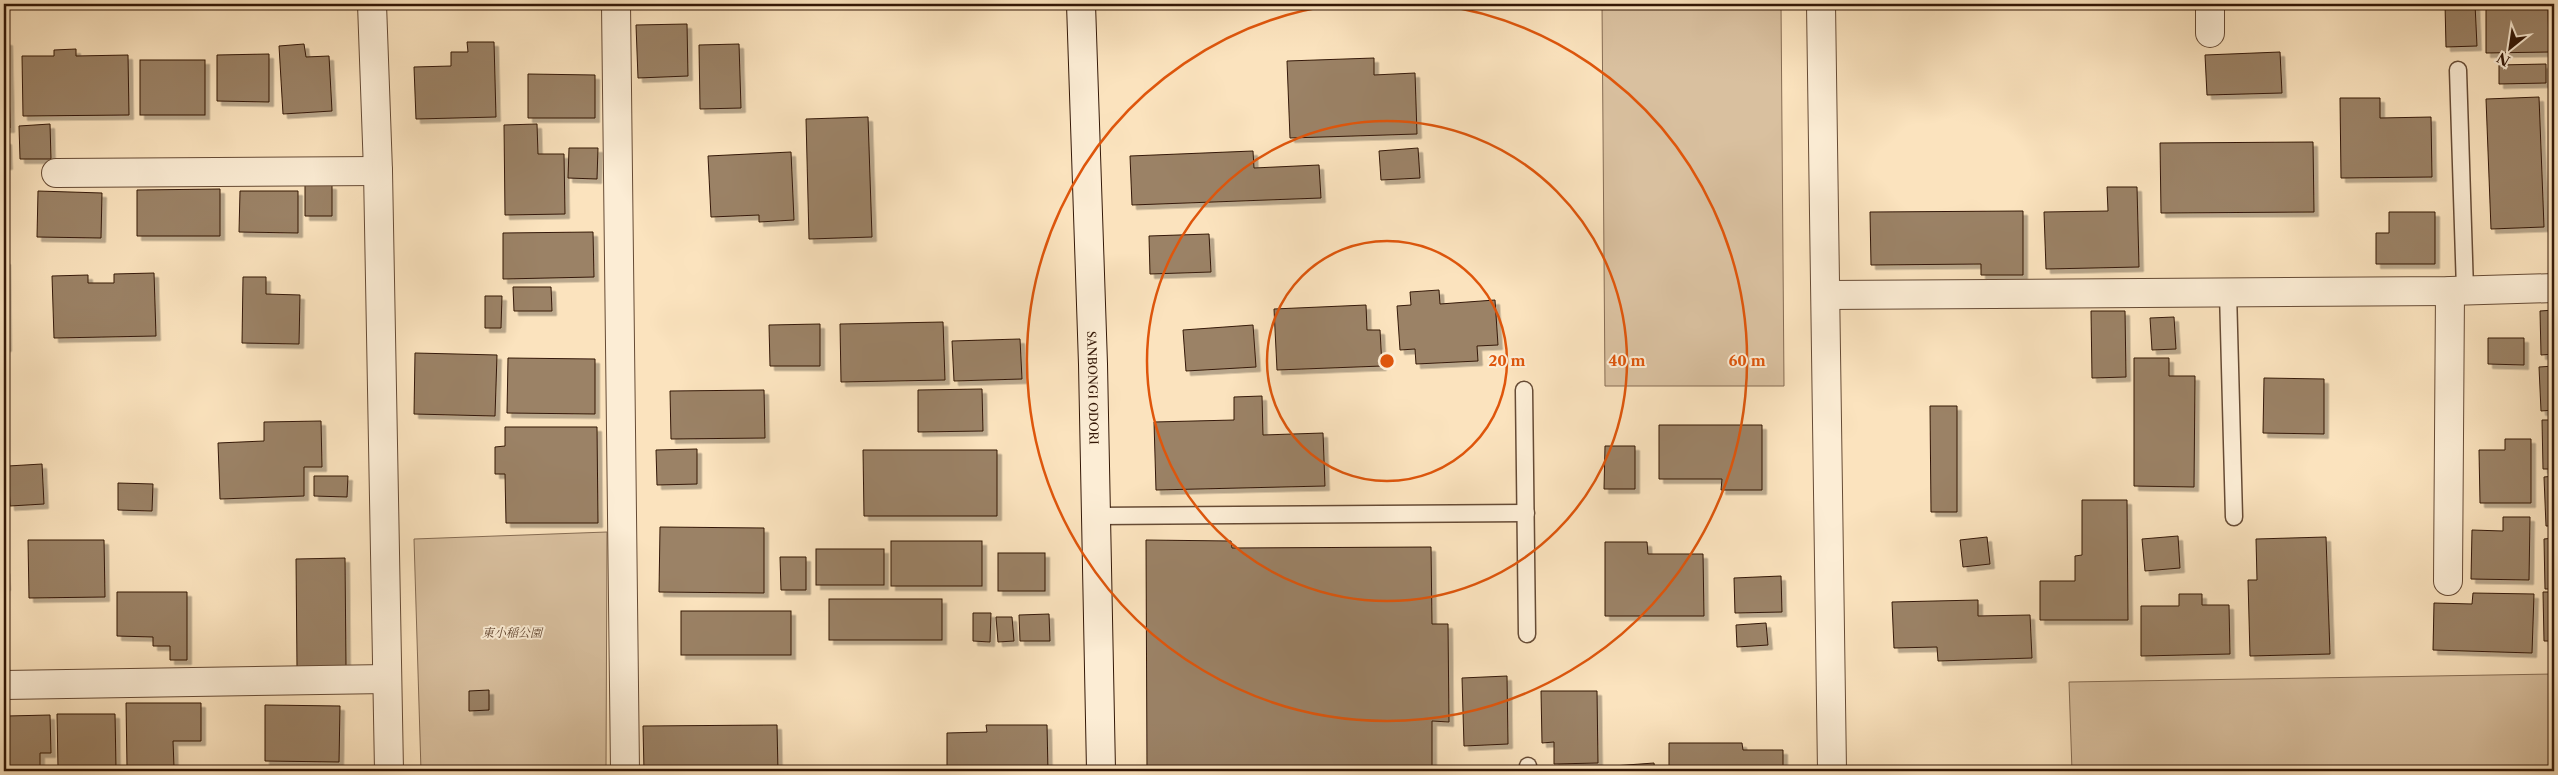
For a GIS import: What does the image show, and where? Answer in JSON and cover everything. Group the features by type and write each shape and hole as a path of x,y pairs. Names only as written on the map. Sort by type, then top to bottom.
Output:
{"street":[{"path":"372,4 378,171 389,771"},
{"path":"616,4 625,771"},
{"name":"SANBONGI ODORI","path":"1081,4 1096,516 1101,771"},
{"path":"1821,4 1832,771"},
{"path":"2210,4 2210,33"},
{"path":"56,173 378,171"},
{"path":"1826,295 2458,291 2554,288"},
{"path":"2448,581 2458,291"},
{"path":"4,685 387,679"}],"lane":[{"path":"2458,70 2458,291"},
{"path":"2228,292 2234,517"},
{"path":"1524,390 1527,634"},
{"path":"1096,516 1526,513"}],"green space":[{"path":"1602,4 1781,4 1784,386 1605,386"},
{"name":"東小稲公園","path":"607,532 606,771 421,771 414,539"},
{"path":"2554,674 2554,771 2072,771 2069,682"}],"building":[{"path":"2445,4 2475,4 2477,46 2446,47"},
{"path":"2486,4 2548,4 2549,52 2486,53"},
{"path":"687,24 688,76 638,78 636,25"},
{"path":"4,41 8,41 10,128 4,128"},
{"path":"467,42 494,42 496,117 416,119 414,67 451,66 451,52 468,52"},
{"path":"304,44 306,57 329,56 332,111 283,114 279,46"},
{"path":"739,44 741,108 700,109 699,45"},
{"path":"76,49 76,56 128,55 129,115 23,116 22,56 54,56 54,50"},
{"path":"2280,52 2282,93 2207,95 2205,55"},
{"path":"269,54 269,102 217,101 217,55"},
{"path":"1374,58 1374,75 1415,73 1417,134 1290,138 1287,61"},
{"path":"140,60 205,60 205,115 140,115"},
{"path":"2546,64 2546,83 2499,84 2499,65"},
{"path":"528,74 595,75 595,118 528,118"},
{"path":"2539,97 2544,227 2491,229 2486,99"},
{"path":"2340,98 2380,98 2380,118 2431,117 2432,177 2341,178"},
{"path":"868,117 872,237 809,239 806,119"},
{"path":"50,124 51,159 20,159 19,126"},
{"path":"537,124 538,154 564,154 565,214 505,215 504,125"},
{"path":"4,140 7,140 8,165 4,165"},
{"path":"2313,142 2314,212 2161,213 2160,143"},
{"path":"569,148 598,148 597,179 568,178"},
{"path":"1418,148 1420,178 1381,180 1379,151"},
{"path":"1253,151 1254,168 1319,165 1321,198 1132,205 1130,156"},
{"path":"791,152 794,220 759,222 759,215 711,217 708,156"},
{"path":"305,184 332,185 332,216 305,216"},
{"path":"2107,187 2137,187 2139,267 2046,269 2044,212 2108,211"},
{"path":"220,189 220,236 137,236 137,190"},
{"path":"38,191 102,193 101,238 37,237"},
{"path":"240,191 298,191 298,233 239,232"},
{"path":"2023,211 2023,275 1981,275 1981,264 1871,265 1870,212"},
{"path":"2389,212 2435,212 2435,264 2376,264 2376,233 2389,233"},
{"path":"593,232 594,277 503,279 503,233"},
{"path":"1209,234 1211,272 1150,274 1149,236"},
{"path":"4,260 6,260 7,347 4,347"},
{"path":"154,273 156,336 54,338 52,276 88,275 88,283 114,283 114,274"},
{"path":"243,277 266,277 266,294 300,295 299,344 242,343"},
{"path":"513,287 551,287 552,311 514,311"},
{"path":"1439,290 1440,304 1495,300 1498,345 1477,346 1478,361 1416,364 1415,349 1400,350 1397,306 1411,305 1410,292"},
{"path":"485,296 502,296 501,328 485,328"},
{"path":"1366,305 1367,330 1380,330 1382,366 1277,370 1274,309"},
{"path":"2554,310 2554,354 2541,355 2540,311"},
{"path":"2091,311 2125,311 2126,377 2092,378"},
{"path":"2174,317 2176,349 2152,350 2150,318"},
{"path":"943,322 945,380 841,382 840,324"},
{"path":"820,324 820,366 770,366 769,325"},
{"path":"1253,325 1256,367 1186,371 1183,330"},
{"path":"2488,338 2524,338 2524,365 2488,364"},
{"path":"1020,339 1022,379 954,381 952,341"},
{"path":"415,353 497,355 495,416 414,414"},
{"path":"508,358 595,359 595,414 507,413"},
{"path":"2134,358 2169,358 2169,376 2195,376 2194,487 2134,486"},
{"path":"2554,366 2554,410 2541,411 2539,367"},
{"path":"2264,378 2324,379 2324,434 2263,433"},
{"path":"982,389 983,431 918,432 918,390"},
{"path":"764,390 765,438 671,439 670,391"},
{"path":"1262,396 1263,435 1323,433 1325,486 1156,490 1154,422 1234,420 1234,397"},
{"path":"1930,406 1957,406 1957,512 1931,512"},
{"path":"2542,420 2554,420 2554,469 2543,469"},
{"path":"321,421 322,467 304,467 304,496 220,499 218,443 264,441 264,422"},
{"path":"1659,425 1762,425 1762,490 1721,490 1722,479 1659,479"},
{"path":"505,427 597,427 598,523 506,523 505,474 495,474 495,447 505,446"},
{"path":"2505,439 2531,439 2531,503 2480,503 2479,450 2505,450"},
{"path":"1605,446 1635,446 1635,489 1604,489"},
{"path":"697,449 697,484 657,485 656,450"},
{"path":"863,450 997,450 997,516 864,516"},
{"path":"42,464 44,504 10,506 8,466"},
{"path":"314,476 348,476 347,497 314,496"},
{"path":"2554,476 2554,526 2546,526 2544,477"},
{"path":"118,483 153,484 152,511 118,510"},
{"path":"2082,500 2127,500 2128,620 2040,620 2040,581 2075,581 2075,556 2082,555"},
{"path":"2503,517 2530,517 2529,580 2471,579 2472,530 2503,531"},
{"path":"660,527 764,528 764,593 659,592"},
{"path":"2178,536 2180,568 2145,571 2142,539"},
{"path":"1987,537 1990,564 1963,567 1960,540"},
{"path":"2326,537 2330,654 2250,656 2248,580 2257,580 2256,539"},
{"path":"2554,538 2554,589 2545,589 2544,539"},
{"path":"28,540 104,540 105,597 29,598"},
{"path":"1146,540 1231,541 1232,548 1431,547 1432,624 1448,624 1449,722 1432,721 1432,771 1147,771"},
{"path":"891,541 982,541 982,586 891,586"},
{"path":"1605,542 1647,542 1648,554 1703,554 1704,616 1605,616"},
{"path":"816,549 884,549 884,585 816,585"},
{"path":"998,553 1045,553 1045,591 998,591"},
{"path":"780,557 806,557 806,590 781,590"},
{"path":"345,558 346,666 297,667 296,559"},
{"path":"5,569 6,586 4,586"},
{"path":"1781,576 1782,612 1735,613 1734,578"},
{"path":"117,592 187,592 187,660 170,660 170,646 153,646 153,637 117,636"},
{"path":"2543,592 2554,592 2554,641 2544,641"},
{"path":"2473,593 2534,594 2532,653 2433,650 2434,603 2472,604"},
{"path":"2179,594 2202,594 2202,605 2229,605 2230,654 2141,656 2141,606 2179,606"},
{"path":"829,599 942,599 942,640 829,640"},
{"path":"1978,600 1978,616 2030,615 2032,658 1938,661 1937,647 1894,648 1892,602"},
{"path":"681,611 791,611 791,655 681,655"},
{"path":"973,613 991,613 990,642 973,641"},
{"path":"1049,614 1050,641 1020,641 1019,615"},
{"path":"996,617 1012,617 1014,641 998,642"},
{"path":"1766,623 1768,645 1737,647 1736,625"},
{"path":"4,631 5,668 4,668"},
{"path":"1507,676 1508,744 1464,746 1462,678"},
{"path":"489,690 489,710 469,711 469,691"},
{"path":"1541,691 1597,691 1598,763 1554,764 1554,742 1542,743"},
{"path":"126,703 201,703 201,741 173,741 174,767 127,767"},
{"path":"265,705 340,706 339,762 265,761"},
{"path":"57,714 115,714 116,768 58,768"},
{"path":"50,715 51,753 40,753 40,767 8,767 7,716"},
{"path":"777,725 778,771 644,771 643,726"},
{"path":"986,725 1047,725 1048,771 947,771 947,733 987,732"},
{"path":"1669,743 1742,743 1743,750 1783,750 1783,771 1669,771"},
{"path":"1654,763 1655,771 1613,771 1613,766"}]}
